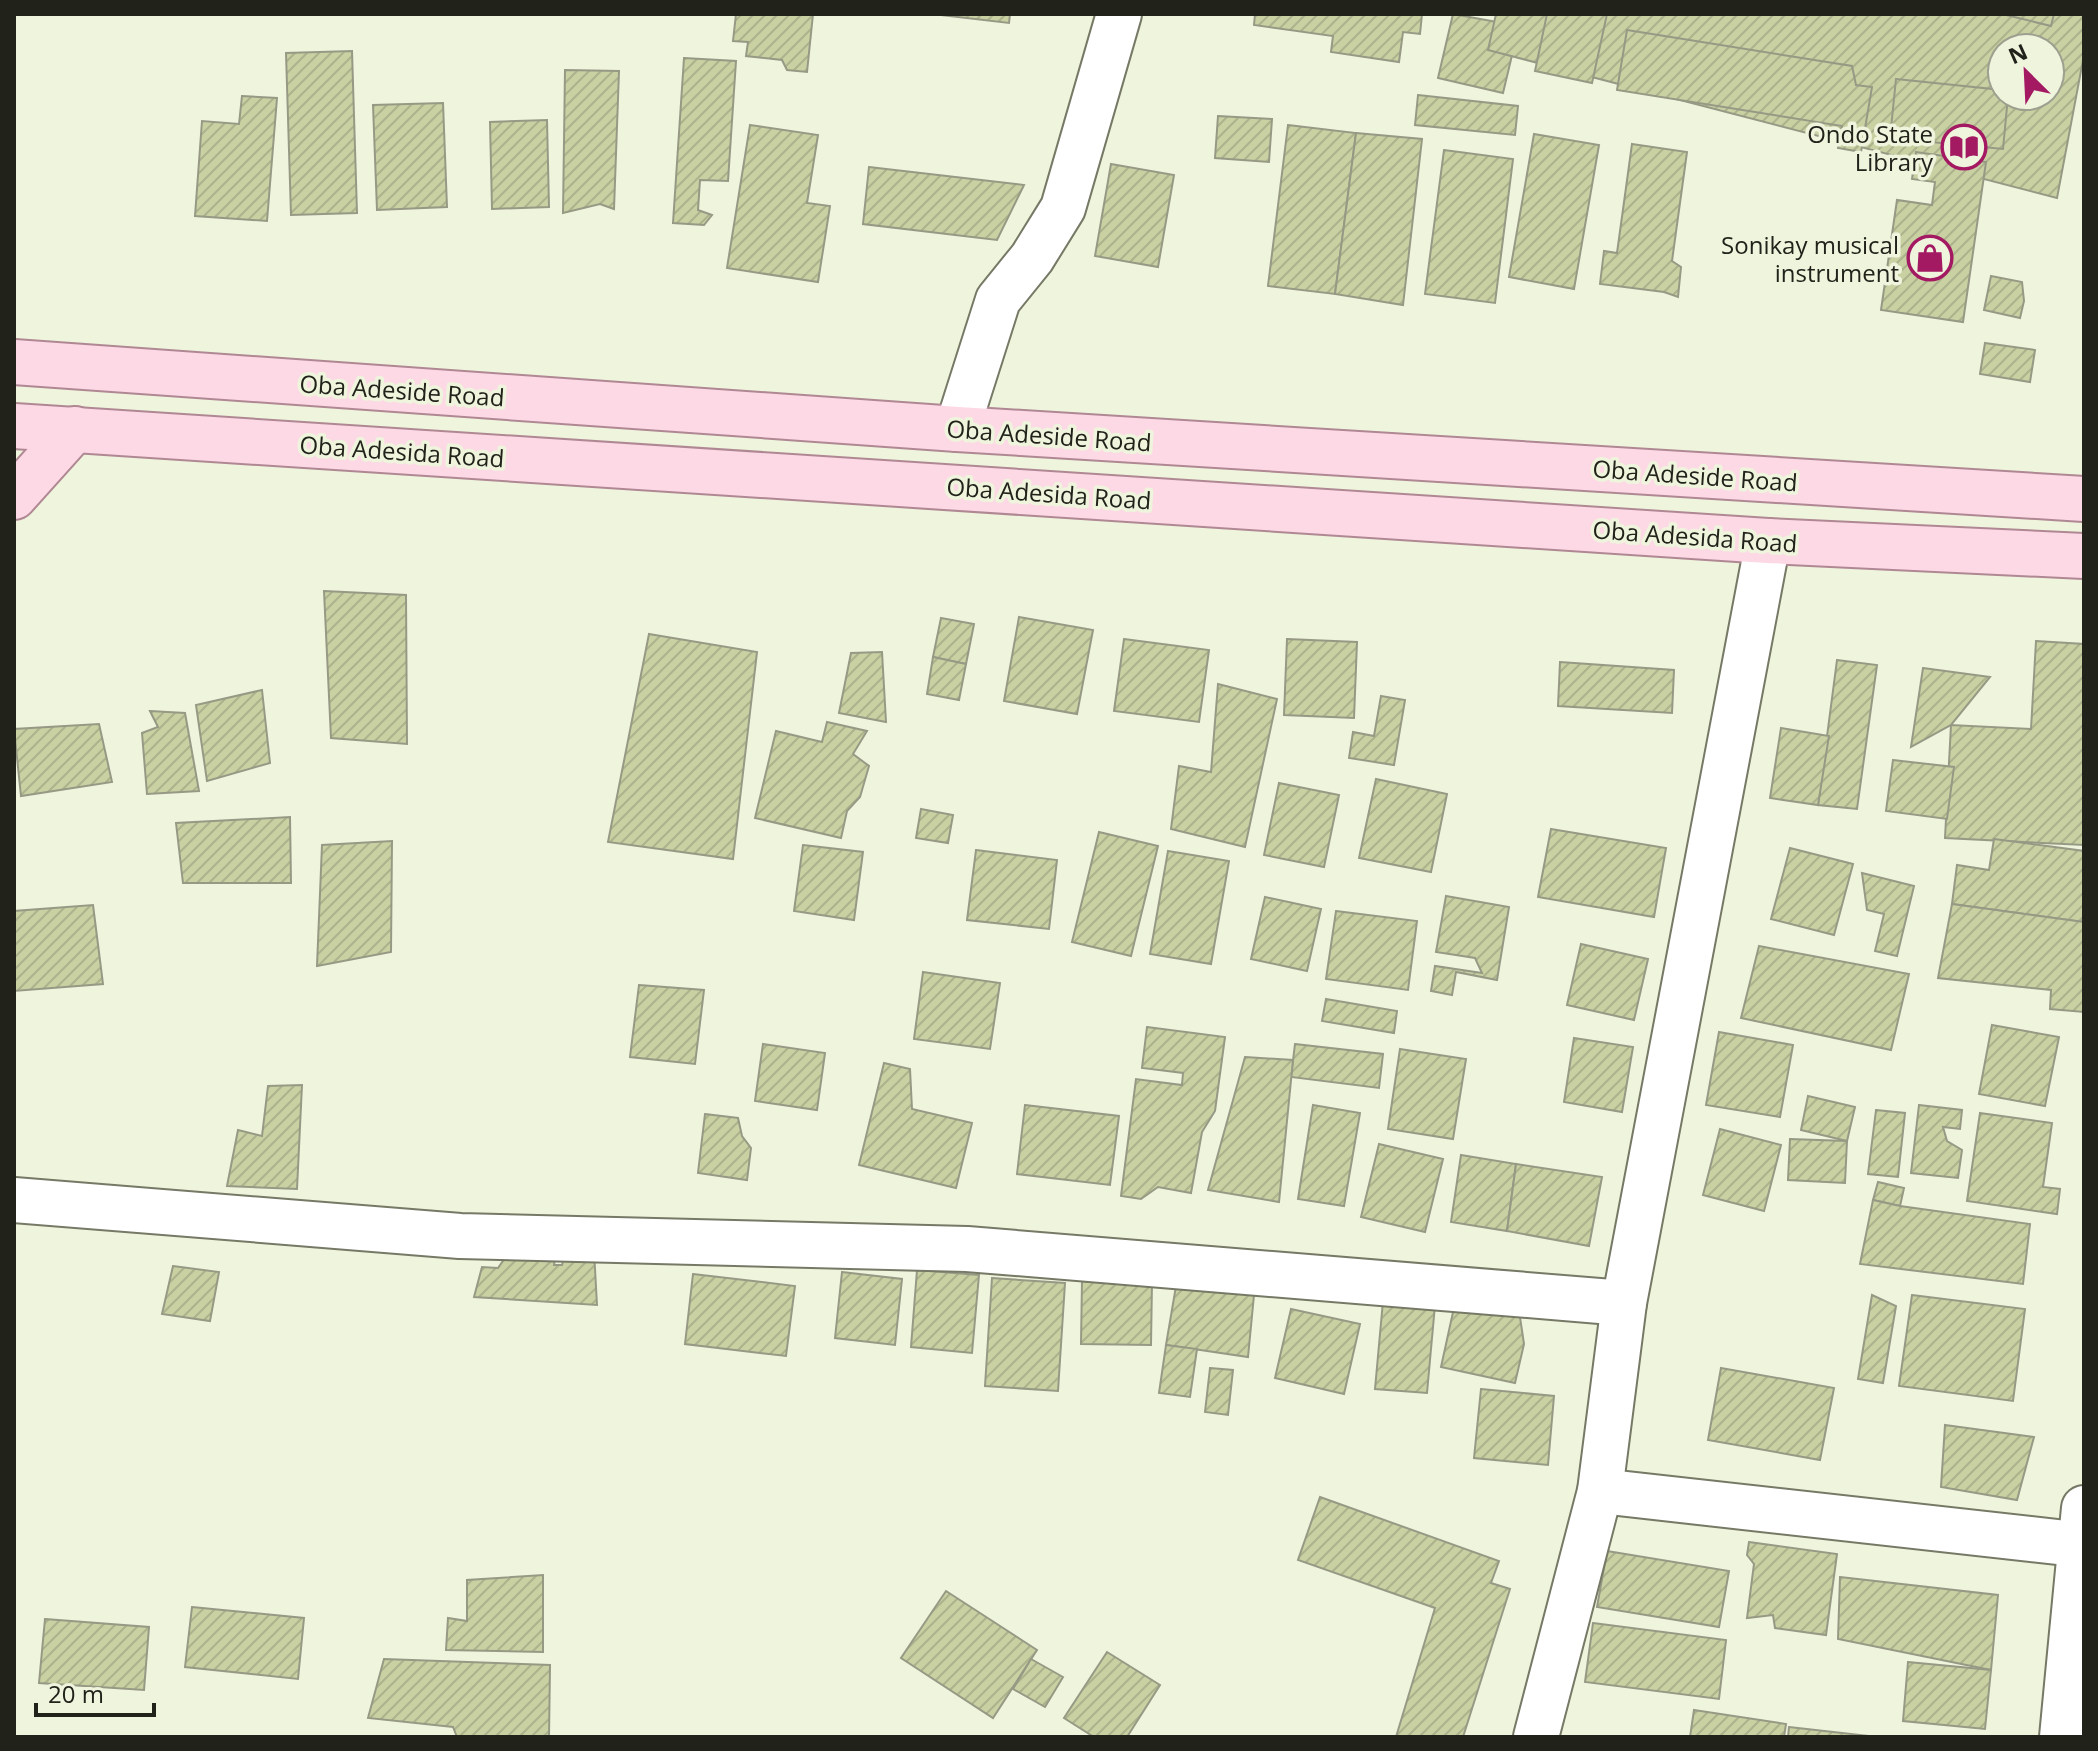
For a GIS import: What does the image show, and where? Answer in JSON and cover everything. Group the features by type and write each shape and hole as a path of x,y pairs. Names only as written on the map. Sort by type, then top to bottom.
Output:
{"main road":[{"name":"Oba Adeside Road","path":"14,362 957,429 2084,499"},
{"path":"749,473 754,415"},
{"name":"Oba Adesida Road","path":"14,426 1768,541 2084,556"},
{"path":"14,497 75,429"}],"street":[{"path":"957,429 998,300 1032,258 1063,208 1119,14"},
{"path":"1536,1737 1600,1491 1624,1303 1768,541"},
{"path":"14,1200 460,1236 967,1249 1624,1303"},
{"path":"1600,1491 2083,1532 2062,1737"}],"building":[{"path":"736,14 813,14 807,72 787,70 782,60 746,56 748,42 733,41"},
{"path":"932,14 1010,14 1009,23"},
{"path":"1255,14 1422,14 1420,34 1403,32 1399,62 1331,52 1333,36 1254,25"},
{"path":"1453,14 1519,26 1503,93 1438,78"},
{"name":"Ondo State Library","path":"1496,14 2084,14 2084,55 2057,198 1488,50"},
{"path":"1547,14 1607,14 1592,83 1535,71"},
{"path":"2002,14 2054,14 2051,26"},
{"path":"1627,30 1852,66 1856,85 1872,87 1861,152 1838,148 1842,126 1617,90"},
{"path":"352,51 357,213 291,215 286,53"},
{"path":"684,58 736,61 728,181 700,180 698,210 712,215 704,225 673,223"},
{"path":"565,70 619,71 614,209 600,204 563,213"},
{"path":"1896,79 1986,88 1986,112 2006,112 2003,149 1890,138"},
{"path":"1418,95 1518,106 1515,135 1415,125"},
{"path":"242,96 277,98 267,221 195,216 202,121 239,124"},
{"path":"443,103 447,207 377,210 373,105"},
{"path":"1218,116 1272,119 1269,162 1215,158"},
{"path":"547,120 549,207 492,209 490,122"},
{"path":"750,125 818,135 807,203 830,206 818,282 727,268"},
{"path":"1288,125 1356,133 1335,294 1268,286"},
{"path":"1356,133 1422,139 1403,305 1335,294"},
{"path":"1534,134 1599,145 1574,289 1509,277"},
{"path":"1632,144 1687,152 1672,261 1681,267 1678,297 1664,292 1600,284 1604,251 1617,253"},
{"path":"1444,150 1513,159 1495,303 1425,294"},
{"name":"Sonikay musical instrument","path":"1916,152 1986,162 1963,322 1881,310 1897,200 1932,205 1935,182 1912,179"},
{"path":"1111,164 1174,175 1158,267 1095,256"},
{"path":"869,167 1024,185 997,240 863,224"},
{"path":"1991,276 2022,282 2024,301 2020,318 1984,310"},
{"path":"1985,343 2035,350 2030,382 1980,374"},
{"path":"324,591 406,595 407,744 331,738"},
{"path":"1019,617 1093,630 1077,714 1004,701"},
{"path":"941,618 974,624 966,664 933,657"},
{"path":"649,634 757,652 733,859 608,842"},
{"path":"1124,639 1209,650 1199,722 1114,711"},
{"path":"1287,639 1357,642 1354,718 1284,715"},
{"path":"2036,641 2084,644 2084,845 1945,838 1951,725 2031,729"},
{"path":"882,652 886,722 839,713 851,653"},
{"path":"933,657 966,664 959,700 927,694"},
{"path":"1837,660 1877,665 1857,809 1818,805"},
{"path":"1560,662 1674,670 1672,713 1558,706"},
{"path":"1923,668 1990,677 1951,725 1911,747"},
{"path":"1218,684 1277,699 1245,847 1171,829 1179,766 1211,772"},
{"path":"262,690 270,763 207,781 196,705"},
{"path":"1381,696 1405,700 1394,765 1349,758 1353,732 1374,736"},
{"path":"150,711 185,713 199,791 147,794 142,733 158,727"},
{"path":"827,722 867,731 853,754 869,766 860,797 847,811 841,838 755,818 776,731 822,742"},
{"path":"99,724 112,782 21,796 14,729"},
{"path":"1781,728 1829,736 1818,805 1770,798"},
{"path":"1893,760 1954,767 1947,819 1886,811"},
{"path":"1376,779 1447,794 1431,872 1359,858"},
{"path":"1279,783 1339,795 1324,867 1264,855"},
{"path":"921,809 953,815 948,843 916,838"},
{"path":"290,817 291,883 183,883 176,823"},
{"path":"1551,829 1666,848 1654,917 1538,897"},
{"path":"1099,832 1158,846 1131,956 1072,942"},
{"path":"1994,839 2084,851 2084,922 1952,904 1957,865 1989,870"},
{"path":"392,841 391,952 317,966 322,845"},
{"path":"803,845 863,852 854,920 794,911"},
{"path":"1790,848 1853,864 1834,935 1771,919"},
{"path":"976,850 1057,860 1049,929 967,920"},
{"path":"1168,851 1229,861 1211,964 1150,954"},
{"path":"1862,873 1914,886 1897,956 1875,951 1884,914 1867,910"},
{"path":"1446,896 1509,907 1497,980 1456,972 1452,995 1431,991 1435,966 1482,973 1475,958 1436,952"},
{"path":"1265,897 1321,909 1307,971 1251,959"},
{"path":"1952,904 2084,922 2084,1012 2050,1009 2051,990 1938,978"},
{"path":"93,905 103,984 14,991 14,911"},
{"path":"1336,911 1417,921 1408,990 1326,979"},
{"path":"1581,944 1648,959 1634,1020 1567,1005"},
{"path":"1759,946 1909,974 1891,1050 1741,1018"},
{"path":"923,972 1000,983 990,1049 914,1039"},
{"path":"639,985 704,990 695,1064 630,1057"},
{"path":"1326,999 1397,1011 1394,1033 1322,1021"},
{"path":"1992,1025 2059,1037 2045,1106 1979,1094"},
{"path":"1147,1027 1225,1037 1215,1111 1202,1132 1191,1193 1158,1187 1141,1199 1121,1196 1136,1079 1182,1085 1183,1073 1142,1068"},
{"path":"1719,1032 1793,1045 1780,1117 1706,1105"},
{"path":"1574,1038 1633,1047 1622,1112 1564,1102"},
{"path":"763,1044 825,1053 817,1110 755,1101"},
{"path":"1295,1044 1383,1054 1379,1088 1291,1077"},
{"path":"1400,1049 1466,1059 1453,1139 1388,1129"},
{"path":"1245,1057 1293,1060 1279,1202 1208,1190"},
{"path":"884,1063 910,1069 912,1109 972,1123 956,1188 859,1165"},
{"path":"302,1085 297,1189 227,1186 238,1130 262,1136 268,1086"},
{"path":"1808,1096 1855,1107 1847,1141 1801,1130"},
{"path":"1025,1105 1119,1116 1110,1185 1017,1174"},
{"path":"1313,1105 1360,1113 1344,1206 1298,1199"},
{"path":"1919,1105 1962,1110 1960,1129 1943,1127 1947,1141 1962,1150 1958,1178 1911,1173"},
{"path":"1876,1110 1905,1113 1898,1177 1868,1174"},
{"path":"1980,1113 2052,1123 2043,1187 2060,1189 2057,1214 1967,1201"},
{"path":"705,1114 738,1118 742,1136 751,1148 747,1180 698,1173"},
{"path":"1720,1129 1781,1145 1764,1211 1703,1195"},
{"path":"1790,1139 1847,1141 1845,1183 1788,1180"},
{"path":"1379,1144 1443,1159 1425,1232 1361,1217"},
{"path":"1461,1155 1516,1164 1507,1231 1451,1222"},
{"path":"1516,1164 1602,1177 1589,1246 1507,1231"},
{"path":"1878,1182 1904,1188 1900,1206 1873,1200"},
{"path":"1873,1200 2030,1224 2023,1284 1860,1264"},
{"path":"594,1251 597,1305 474,1297 482,1267 498,1268 507,1255 556,1252 554,1265 562,1265 565,1254"},
{"path":"173,1266 219,1272 210,1321 162,1314"},
{"path":"917,1270 979,1275 972,1353 911,1347"},
{"path":"842,1272 902,1279 895,1345 835,1338"},
{"path":"693,1274 795,1286 786,1356 685,1344"},
{"path":"992,1278 1065,1283 1058,1391 985,1386"},
{"path":"1082,1281 1152,1282 1151,1345 1081,1344"},
{"path":"1176,1286 1254,1295 1248,1357 1166,1345"},
{"path":"1872,1295 1896,1306 1883,1383 1858,1379"},
{"path":"1912,1295 2025,1309 2013,1401 1899,1386"},
{"path":"1383,1301 1435,1305 1427,1393 1375,1389"},
{"path":"1455,1303 1520,1317 1524,1344 1515,1383 1441,1367"},
{"path":"1291,1309 1360,1324 1344,1394 1275,1378"},
{"path":"1166,1345 1197,1349 1190,1397 1159,1393"},
{"path":"1210,1368 1233,1370 1228,1415 1205,1412"},
{"path":"1721,1368 1834,1388 1820,1460 1708,1440"},
{"path":"1481,1389 1554,1396 1548,1465 1474,1458"},
{"path":"1945,1425 2034,1437 2017,1500 1941,1487"},
{"path":"1320,1497 1499,1561 1491,1583 1510,1589 1463,1737 1396,1737 1435,1608 1298,1560"},
{"path":"1749,1542 1837,1554 1826,1635 1775,1628 1773,1615 1747,1618 1754,1564 1747,1555"},
{"path":"1607,1551 1729,1571 1719,1627 1597,1607"},
{"path":"543,1575 543,1652 446,1650 448,1618 467,1621 467,1580"},
{"path":"1840,1577 1998,1595 1991,1670 1838,1639"},
{"path":"946,1591 1037,1650 993,1718 901,1658"},
{"path":"192,1607 304,1618 298,1679 185,1667"},
{"path":"45,1619 149,1627 144,1690 39,1683"},
{"path":"1593,1623 1726,1640 1719,1699 1585,1682"},
{"path":"1107,1652 1160,1685 1127,1737 1094,1737 1064,1718"},
{"path":"384,1659 550,1665 549,1737 457,1737 453,1727 368,1718"},
{"path":"1031,1659 1063,1677 1045,1707 1013,1689"},
{"path":"1908,1662 1991,1670 1985,1729 1903,1721"},
{"path":"1694,1710 1786,1724 1784,1737 1690,1737"},
{"path":"1789,1727 1869,1736 1788,1737"}],"place":[{"name":"Ondo State Library","path":"1964,147"},
{"name":"Sonikay musical instrument","path":"1930,258"}]}
